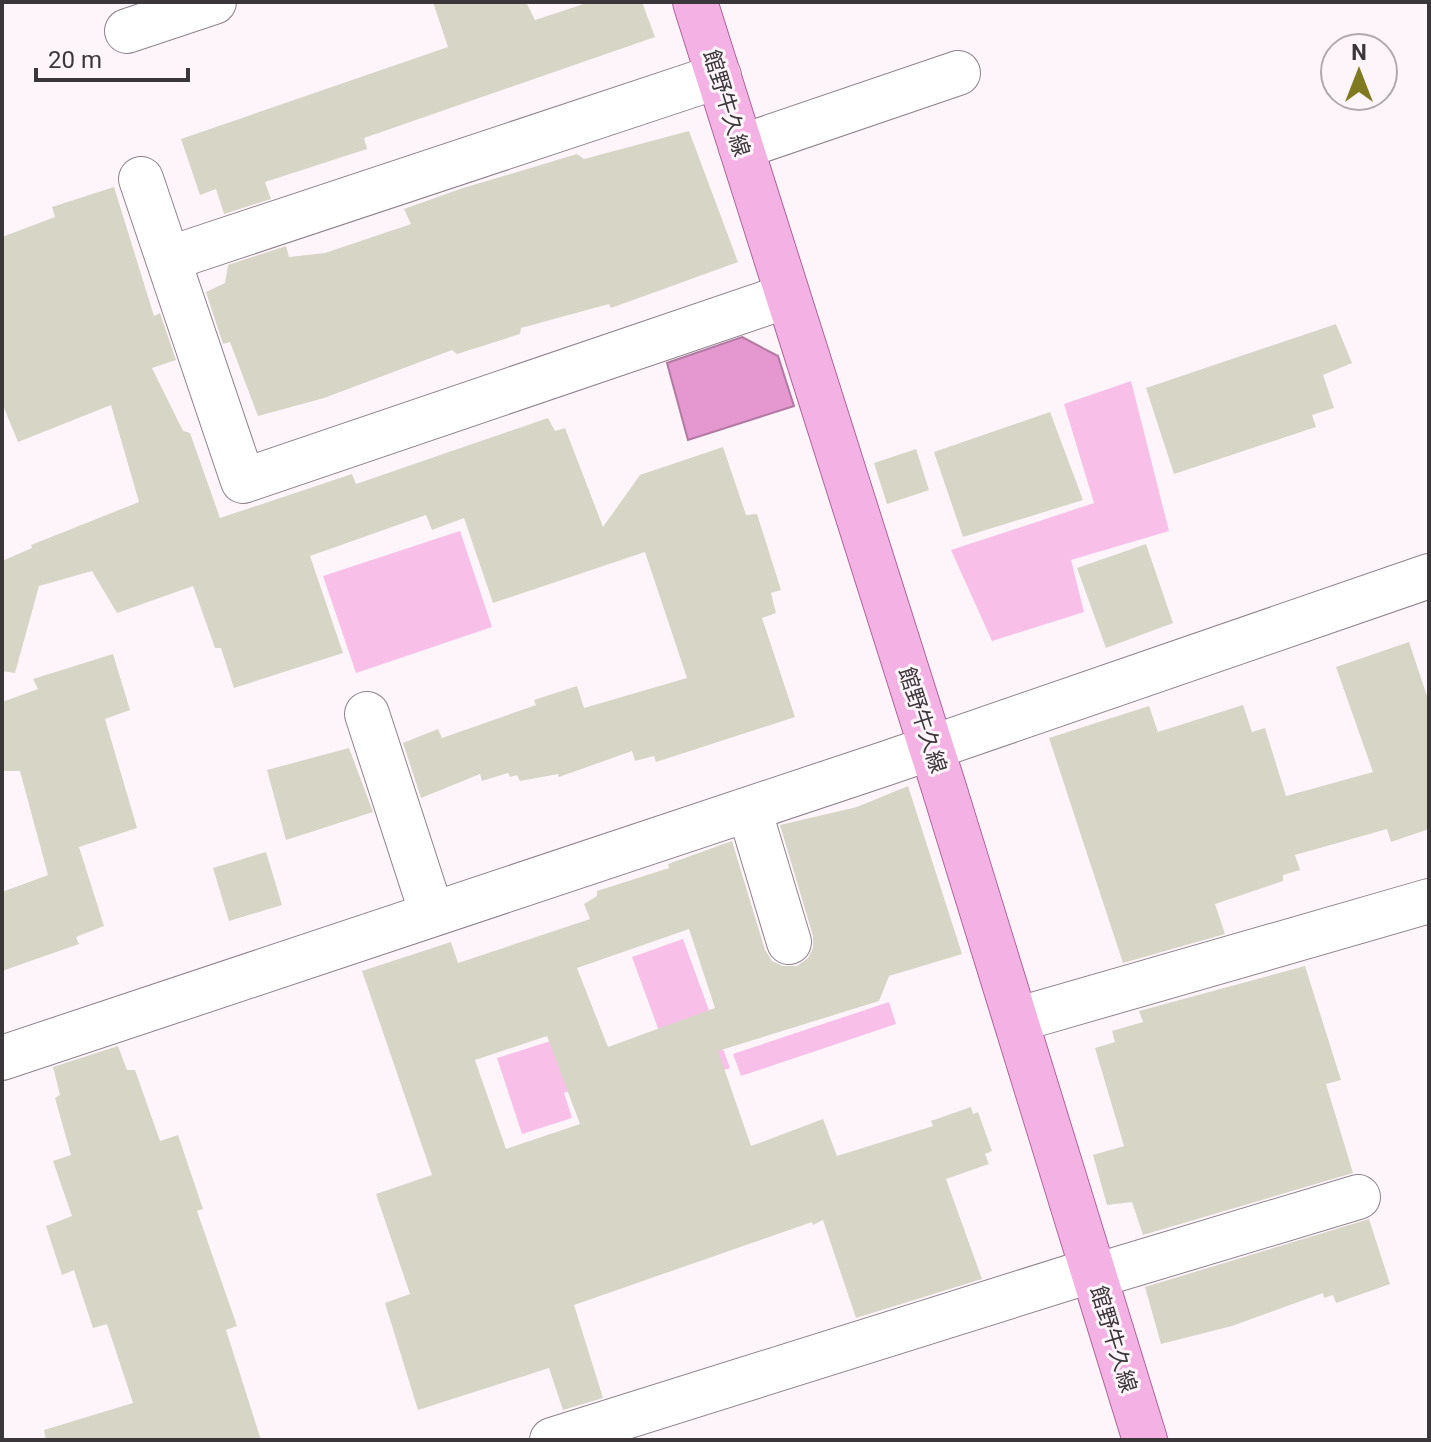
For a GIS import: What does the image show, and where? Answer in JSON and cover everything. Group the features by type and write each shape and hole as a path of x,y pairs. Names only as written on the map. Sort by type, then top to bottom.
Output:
{"main road":[{"name":"館野牛久線","path":"695,2 931,748 1145,1440"}],"street":[{"path":"127,31 214,2"},
{"path":"741,147 958,73"},
{"path":"168,259 719,76"},
{"path":"141,179 243,481 787,296"},
{"path":"2,1058 931,748 1429,576"},
{"path":"367,714 432,914"},
{"path":"749,809 789,942"},
{"path":"1016,1020 1429,901"},
{"path":"552,1440 1094,1273 1358,1197"}],"shaded area":[{"path":"742,337 778,356 794,406 688,440 667,363"},
{"path":"1131,381 1169,531 1071,560 1084,612 992,641 951,550 1094,503 1064,404"},
{"path":"460,531 492,627 356,673 323,576"},
{"path":"683,939 730,1068 679,1086 632,957"},
{"path":"889,1002 896,1024 741,1076 733,1054"},
{"path":"598,1026 615,1076 564,1093 572,1118 522,1134 497,1058"}],"building":[{"path":"433,2 526,2 535,20 590,2 642,2 655,37 364,138 367,149 265,182 271,199 224,214 216,189 200,195 181,139 448,47"},
{"path":"689,131 738,262 611,308 609,304 521,328 520,334 457,354 452,350 324,398 258,416 230,342 223,344 206,292 225,283 228,265 286,246 289,257 325,253 411,224 404,209 460,189 577,154 584,159"},
{"path":"114,187 154,316 160,313 176,360 152,368 183,431 190,433 220,518 352,474 356,484 548,418 555,431 565,428 603,527 640,475 723,447 746,515 757,514 781,590 771,593 776,613 762,618 795,717 656,762 654,756 635,761 632,751 559,777 558,774 520,781 517,775 510,777 508,773 482,781 480,774 421,798 403,743 438,729 442,738 536,705 534,700 577,686 584,708 687,678 645,552 493,603 464,518 432,530 426,515 310,556 343,653 234,688 221,648 215,648 193,586 117,613 92,571 39,586 15,673 2,671 2,561 32,548 31,545 139,502 111,405 18,442 2,403 2,237 55,217 52,207"},
{"path":"1336,324 1352,363 1323,375 1334,408 1312,415 1316,427 1174,474 1146,388"},
{"path":"1050,412 1083,500 963,537 934,452"},
{"path":"916,449 929,490 887,504 874,463"},
{"path":"1146,544 1173,623 1106,648 1077,568"},
{"path":"1409,642 1429,702 1429,829 1391,842 1387,829 1295,855 1300,870 1283,875 1283,881 1215,904 1225,934 1123,963 1049,738 1149,706 1158,732 1243,705 1252,732 1265,728 1286,796 1373,772 1336,667"},
{"path":"113,654 130,710 105,719 137,828 79,847 104,926 76,937 79,944 2,971 2,892 48,875 20,771 2,771 2,702 38,689 33,679"},
{"path":"349,748 373,812 286,840 267,770"},
{"path":"908,786 962,954 889,976 879,1001 718,1051 751,1146 823,1119 837,1156 933,1126 931,1121 971,1107 973,1114 978,1112 992,1151 985,1154 989,1164 946,1179 982,1279 856,1318 823,1220 813,1225 812,1222 574,1305 603,1398 563,1410 549,1368 418,1410 385,1303 410,1294 376,1194 432,1175 362,971 451,942 458,963 590,919 584,904 597,896 597,891 669,868 668,864 732,841 765,950 772,961 783,966 797,966 808,958 813,948 813,936 780,825 857,807","holes":["689,929 715,1008 608,1047 577,968","547,1036 580,1124 506,1149 475,1060"]},
{"path":"266,852 282,905 229,921 213,868"},
{"path":"1305,966 1341,1080 1326,1084 1353,1173 1143,1235 1132,1202 1107,1205 1093,1155 1124,1146 1095,1048 1115,1042 1112,1031 1143,1022 1139,1011"},
{"path":"118,1046 127,1070 135,1070 160,1141 178,1135 203,1209 197,1211 237,1326 226,1330 261,1440 46,1440 44,1430 133,1403 107,1324 93,1328 74,1270 62,1275 46,1226 72,1216 53,1161 71,1155 55,1098 60,1095 53,1067"},
{"path":"1369,1219 1390,1284 1336,1303 1333,1295 1324,1298 1323,1293 1232,1326 1161,1344 1145,1287"}]}
